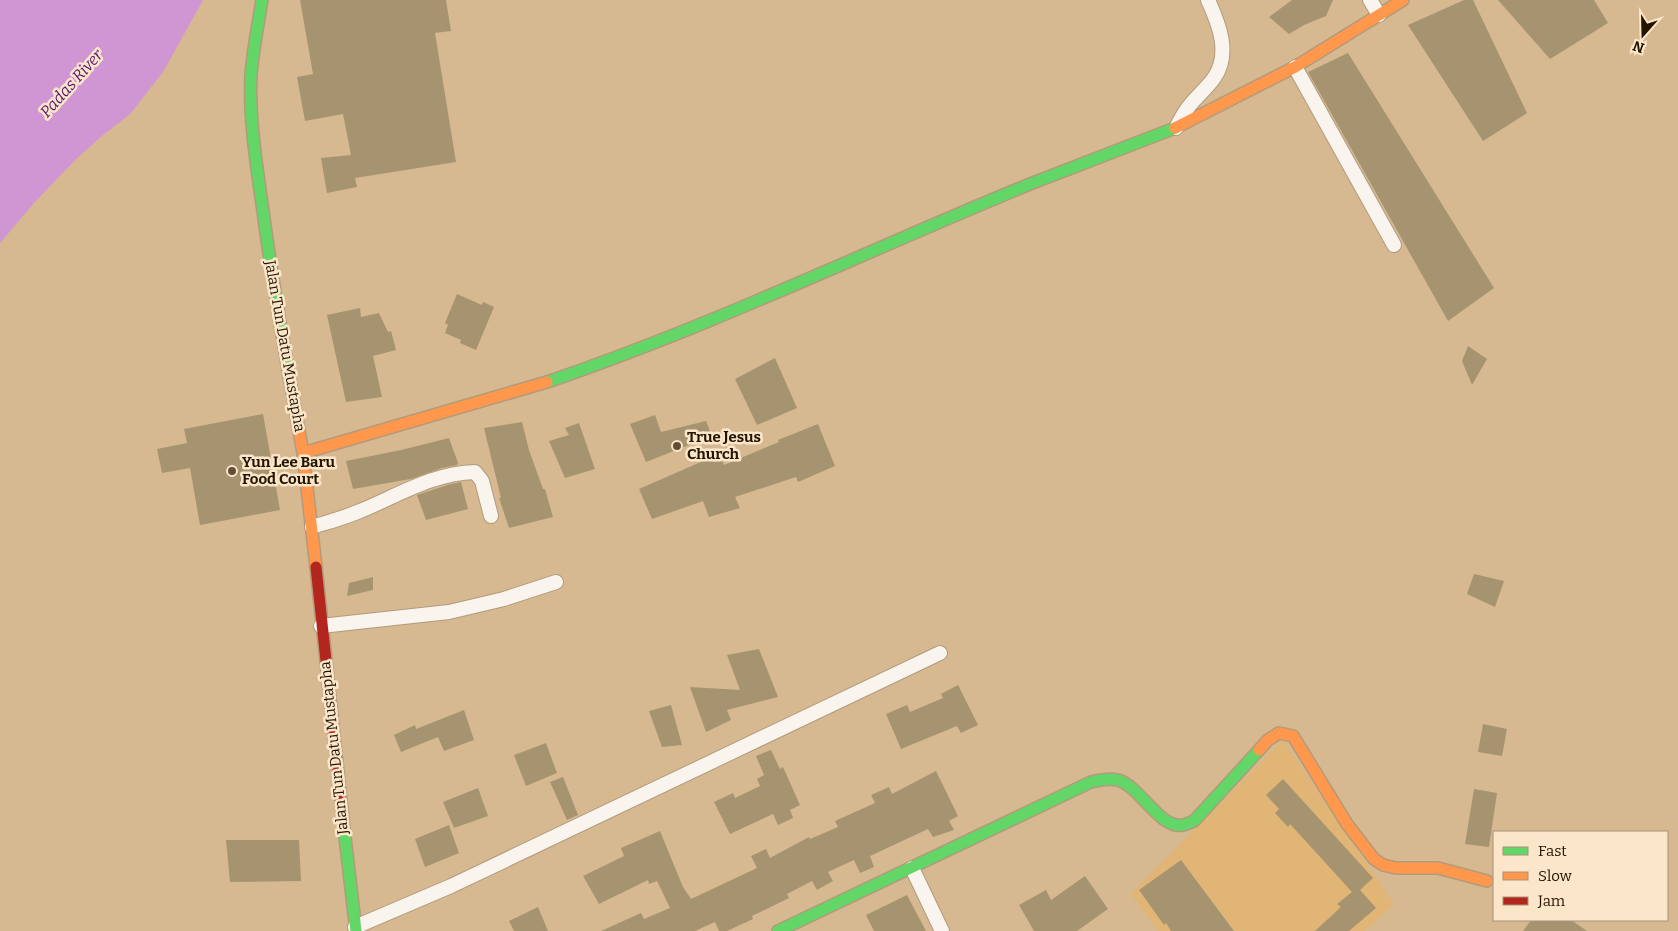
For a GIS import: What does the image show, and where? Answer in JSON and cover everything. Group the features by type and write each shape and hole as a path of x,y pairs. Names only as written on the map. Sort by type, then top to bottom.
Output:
{"street":[{"name":"Jalan Tun Datu Mustapha","path":"262,0 251,77 255,149 276,305 303,453 348,873 356,929"},
{"path":"1176,128 1190,105 1214,78 1220,68 1223,55 1217,20 1208,0"},
{"path":"1370,0 1379,15"},
{"path":"303,453 524,389 609,361 748,305 1031,184 1176,128 1295,67 1403,0"},
{"path":"1295,67 1394,245"},
{"path":"312,527 360,511 415,486 459,472 475,472 482,481 491,516"},
{"path":"321,626 449,612 504,599 556,582"},
{"path":"356,929 452,886 940,653"},
{"path":"778,931 1091,782 1104,779 1117,780 1128,784 1161,817 1172,824 1182,825 1194,821 1268,740 1279,733 1293,736 1343,817 1374,859 1383,865 1396,868 1438,868 1486,881"},
{"path":"912,868 942,931"}],"shaded area":[{"path":"1283,740 1394,904 1365,931 1158,931 1131,894"}],"water":[{"name":"Padas River","path":"0,0 203,0 163,72 130,114 75,160 34,203 0,243"}],"building":[{"path":"300,0 446,0 451,31 435,33 456,162 355,178 357,187 327,193 321,158 351,155 343,114 305,121 297,77 313,74"},
{"path":"1292,0 1333,0 1326,16 1304,25 1289,34 1269,17"},
{"path":"1464,0 1473,0 1527,113 1483,141 1408,25"},
{"path":"1498,0 1594,0 1608,23 1550,59"},
{"path":"1348,53 1494,288 1448,321 1308,72"},
{"path":"457,294 482,305 483,302 494,307 476,350 460,343 461,340 445,333 448,325 445,323"},
{"path":"360,308 361,317 379,313 388,332 391,331 396,350 373,356 382,397 346,402 327,315"},
{"path":"1468,346 1487,359 1472,385 1462,361"},
{"path":"775,358 797,408 757,425 735,379"},
{"name":"Yun Lee Baru Food Court","path":"263,414 280,510 200,525 190,468 162,473 157,449 187,443 184,429"},
{"path":"655,415 661,432 706,421 712,436 646,462 630,424"},
{"path":"522,422 529,450 543,489 545,489 553,517 509,528 499,498 501,498 484,428"},
{"path":"579,423 595,469 565,478 549,441 569,435 565,428"},
{"path":"818,424 835,466 798,482 796,477 735,497 740,508 709,517 703,501 652,519 639,489 719,454 724,465"},
{"path":"449,438 458,463 457,465 411,479 353,489 346,461"},
{"path":"461,482 468,509 426,520 417,495"},
{"path":"1474,574 1504,581 1495,607 1467,594"},
{"path":"373,577 373,590 347,596 349,583"},
{"path":"759,649 778,697 727,710 731,720 706,732 690,687 740,690 727,655"},
{"path":"958,685 978,725 961,733 957,726 901,749 886,714 907,705 910,712 943,698 941,694"},
{"path":"671,705 682,745 662,747 649,711"},
{"path":"464,710 474,740 444,751 438,737 401,752 394,735 415,725 416,729"},
{"path":"1483,724 1507,729 1502,756 1478,752"},
{"path":"546,743 557,773 526,786 514,755"},
{"path":"771,750 780,769 783,767 800,805 790,810 793,818 778,825 773,814 730,834 714,802 733,793 735,798 760,786 757,779 764,775 756,756"},
{"path":"936,771 958,816 949,821 954,830 933,837 928,829 870,856 874,867 860,873 854,860 828,872 833,881 817,890 812,881 787,894 789,898 752,916 753,919 727,931 719,931 715,922 695,931 601,931 641,913 644,919 670,908 657,881 649,884 648,880 599,904 583,876 624,856 621,848 660,831 683,887 691,899 757,868 751,856 766,849 770,858 809,837 810,839 838,827 835,821 875,803 871,795 889,787 892,794"},
{"path":"563,777 578,815 567,820 550,782"},
{"path":"1283,779 1373,878 1360,890 1376,908 1349,931 1315,931 1341,907 1337,904 1352,892 1290,824 1288,827 1275,813 1279,809 1266,795"},
{"path":"478,788 488,816 454,828 443,802"},
{"path":"1474,789 1497,793 1489,847 1465,844"},
{"path":"449,825 459,853 425,867 415,839"},
{"path":"226,840 299,840 301,881 230,882"},
{"path":"1181,860 1234,931 1171,931 1166,923 1164,925 1139,890"},
{"path":"1085,876 1108,909 1077,931 1034,931 1019,905 1046,890 1051,900"},
{"path":"907,895 926,931 874,931 866,915"},
{"path":"538,907 548,931 514,931 509,921"},
{"path":"1530,921 1572,921 1587,931 1523,931"}],"traffic: fast":[{"path":"262,0 251,75 252,124 269,254 294,403"},
{"path":"547,382 669,337 1030,184 1175,128"},
{"path":"778,931 1091,782 1108,779 1118,780 1126,784 1166,821 1174,825 1187,824 1194,821 1259,750"},
{"path":"343,820 356,931"}],"traffic: slow":[{"path":"1175,128 1295,67 1403,0"},
{"path":"303,453 547,382"},
{"path":"294,403 303,453 316,567"},
{"path":"1259,750 1268,740 1279,733 1293,736 1347,824 1374,859 1383,865 1396,868 1438,868 1487,881"}],"traffic: jam":[{"path":"316,567 343,820"}],"place":[{"name":"True Jesus Church","path":"677,446"},
{"name":"Yun Lee Baru Food Court","path":"232,471"}]}
